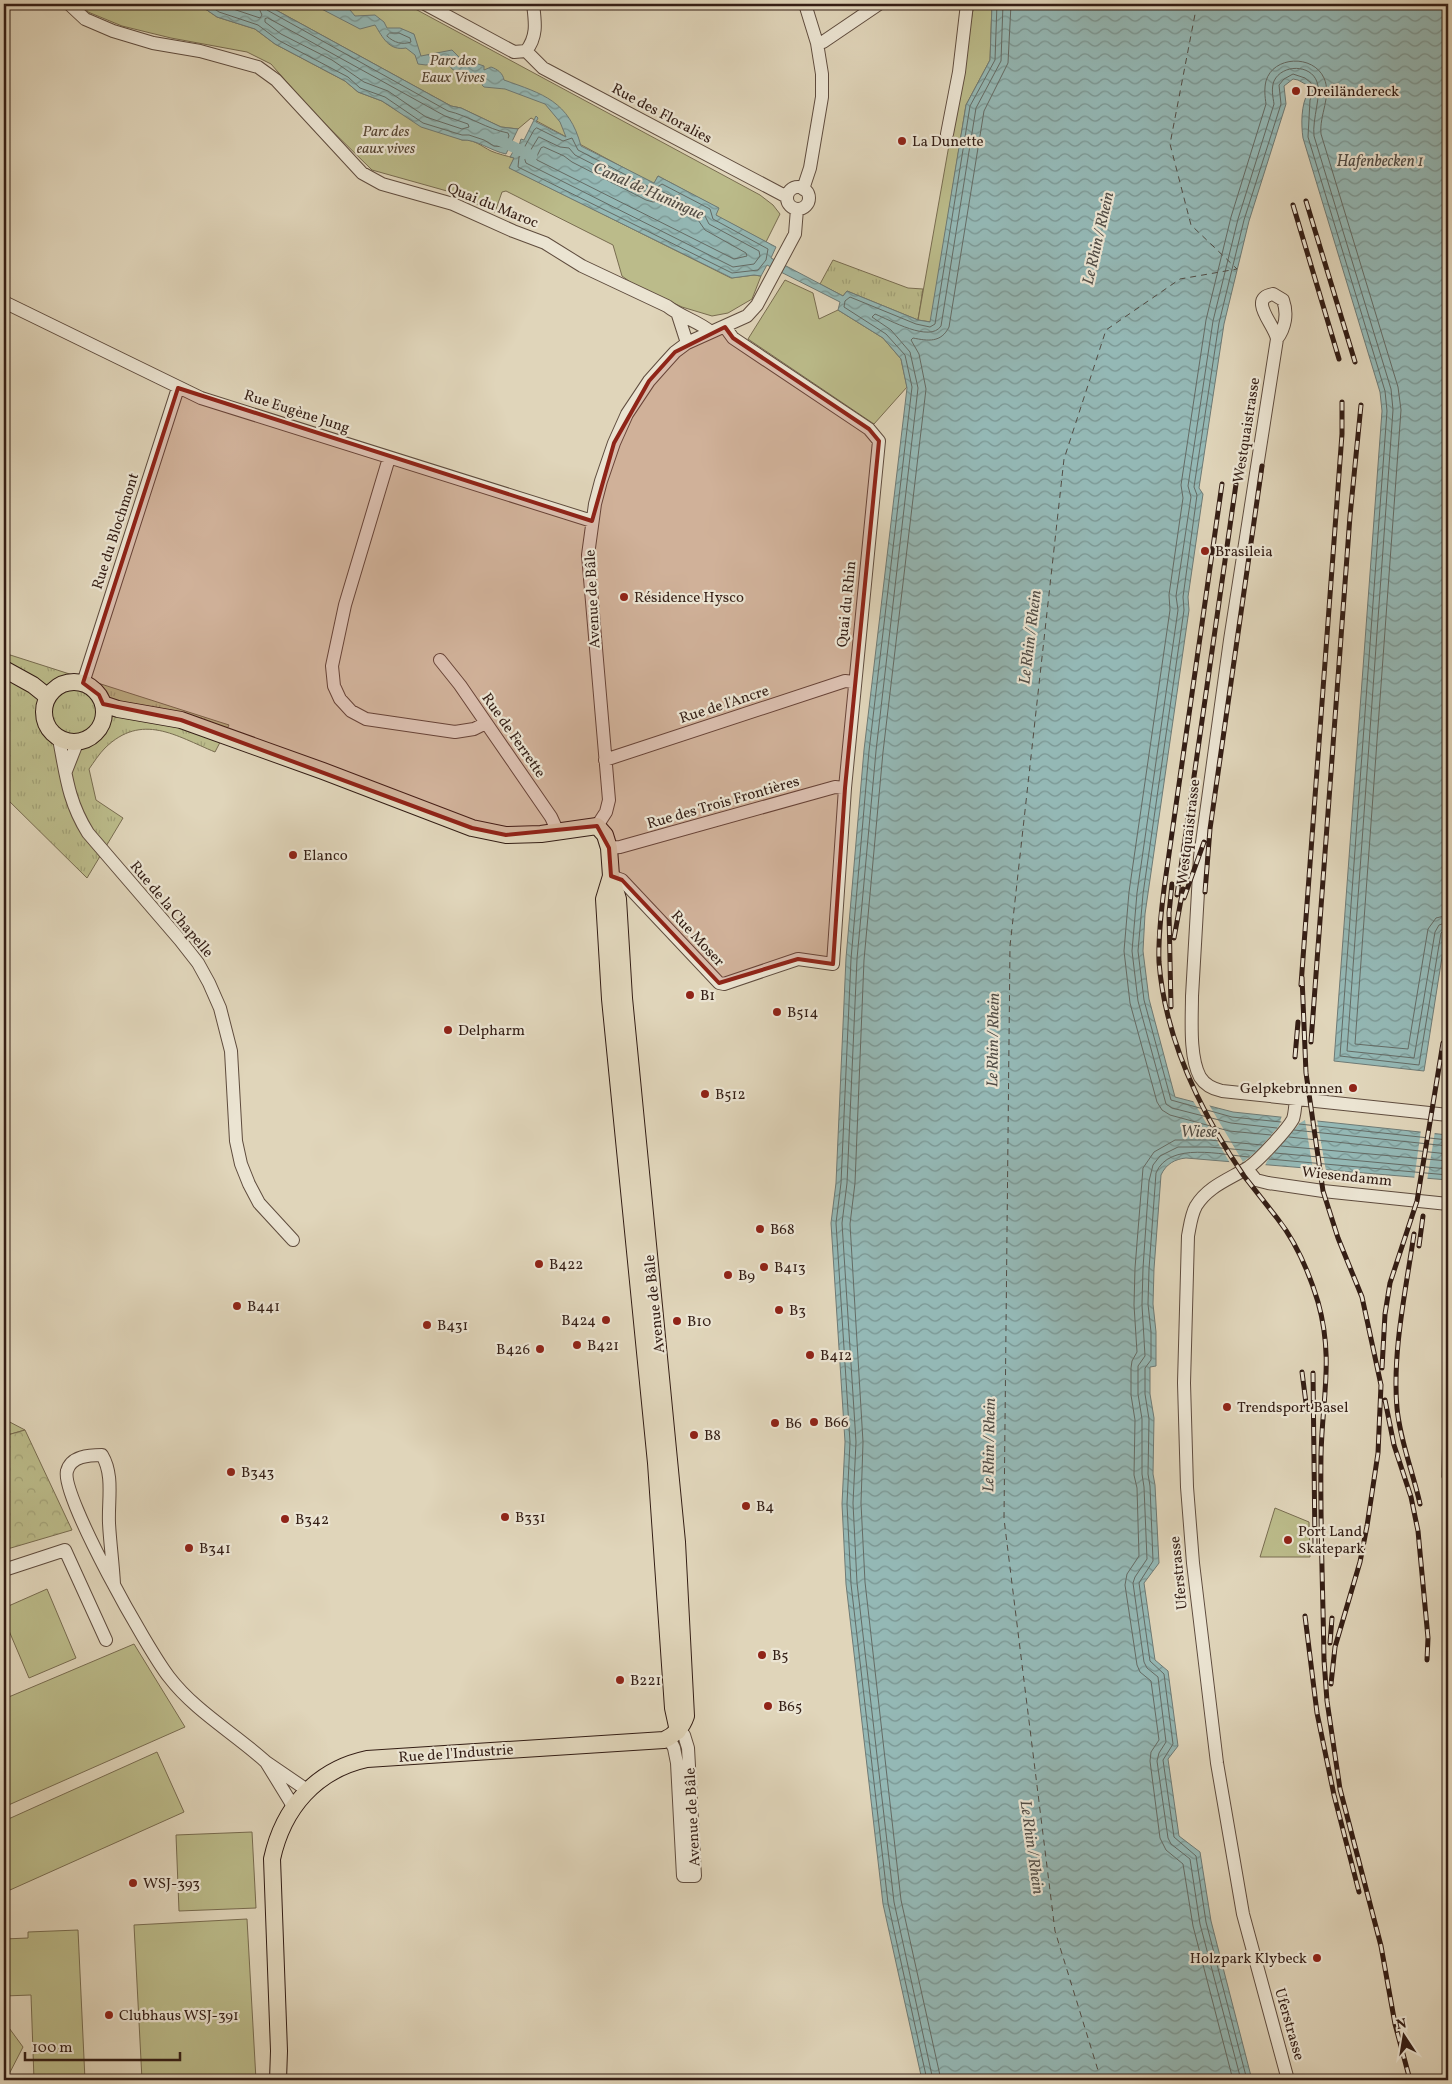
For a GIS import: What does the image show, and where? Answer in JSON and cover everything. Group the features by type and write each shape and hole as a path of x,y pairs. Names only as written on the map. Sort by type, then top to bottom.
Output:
{"main road":[{"path":"4,670 20,677 48,697"},
{"path":"100,729 104,717 104,704 92,688 73,682 55,689 48,697 44,706 46,725 59,739 68,742 77,743 90,739 100,729 118,719 148,714"},
{"path":"104,704 118,709 181,720 323,771 472,828 506,835 541,834 557,830 597,826"},
{"name":"Avenue de Bâle","path":"597,826 605,835 609,848 611,876 604,899 610,1000 670,1543 673,1708 670,1736"},
{"name":"Rue de l'Industrie","path":"278,2080 279,2051 272,1858 281,1828 293,1806 307,1790 337,1770 367,1759 670,1736"}],"street":[{"name":"Quai du Maroc","path":"69,4 85,19 113,31 153,44 200,51 258,67 276,80 362,173 382,184 453,204 545,243 582,266 667,306 678,315 701,324 711,332"},
{"path":"425,4 514,52 526,51 532,44 535,34 533,4"},
{"path":"803,189 809,174 822,97 822,74 817,43 805,4"},
{"path":"817,43 823,42 880,4"},
{"path":"947,134 959,72 968,4"},
{"name":"Rue des Floralies","path":"526,51 543,68 788,197"},
{"path":"794,189 803,189 808,193 807,205 798,209 791,207 788,197 794,189"},
{"name":"Avenue de Bâle","path":"597,826 606,812 609,800 588,555 600,481 627,414 649,381 675,352 687,343 747,316 757,305 795,234 798,209"},
{"name":"Rue Eugène Jung","path":"4,302 201,398 592,521"},
{"path":"678,315 687,343"},
{"name":"Quai du Rhin","path":"725,327 733,338 869,429 879,441 854,682 833,964"},
{"name":"Westquaistrasse","path":"1277,339 1230,640 1200,857 1192,1019 1196,1068 1200,1078 1206,1084 1222,1092 1295,1106 1448,1115"},
{"name":"Rue du Blochmont","path":"84,684 178,388"},
{"path":"389,458 345,605 332,666 334,686 340,699 351,711 366,719 455,732 474,729 486,723"},
{"name":"Rue de Ferrette","path":"440,660 551,817 557,830"},
{"name":"Rue de l'Ancre","path":"605,760 845,681 854,682"},
{"name":"Rue de la Chapelle","path":"59,739 69,794 76,814 88,834 180,940 198,963 210,983 220,1008 231,1051 236,1141 242,1164 249,1184 259,1203 293,1240"},
{"name":"Rue de la Chapelle","path":"66,771 77,743"},
{"name":"Rue des Trois Frontières","path":"609,848 620,847 835,787 845,788"},
{"name":"Rue Moser","path":"611,876 622,880 719,984 724,984 798,958 833,964"},
{"name":"Uferstrasse","path":"1288,2080 1244,1914 1217,1763 1193,1563 1187,1487 1184,1383 1188,1236 1196,1206 1211,1188 1250,1167 1290,1122 1295,1106"},
{"name":"Wiesendamm","path":"1250,1167 1256,1180 1268,1183 1448,1204"},
{"path":"114,1584 109,1523 109,1473 102,1455 90,1455 74,1460 67,1470 66,1477 83,1526 144,1642 169,1677 203,1711 242,1740 266,1762 307,1790"},
{"path":"4,1570 65,1550 106,1640"},
{"name":"Avenue de Bâle","path":"684,1735 688,1748 695,1876 683,1876 677,1763 670,1736 684,1735"},
{"path":"266,1762 293,1806"}],"highlighted area":[{"path":"725,327 733,338 869,429 879,441 845,788 833,964 798,959 719,983 622,880 611,876 609,848 597,826 506,835 472,828 181,720 103,704 99,695 83,683 178,388 592,521 614,443 649,381 675,352"}],"green space":[{"name":"Parc des eaux vives","path":"82,4 198,4 217,17 255,29 275,44 345,81 358,92 382,101 396,110 462,140 474,142 491,151 514,158 510,168 731,278 761,276 752,299 728,313 712,316 682,307 633,284 622,276 613,245 506,191 502,192 495,212 447,191 372,170 313,112 271,64 247,52 171,38 122,26 88,12"},
{"name":"Parc des Eaux Vives","path":"265,4 406,4 760,195 773,205 780,214 766,242 715,215 718,208 658,176 654,184 531,118 518,129 501,127 461,108 451,106"},
{"path":"974,4 992,4 990,60 966,105 931,322 918,320"},
{"path":"833,260 908,288 923,289 918,320 847,291 843,296 820,284"},
{"path":"785,280 813,293 819,319 838,310 883,338 901,359 907,387 874,424 748,339"},
{"path":"4,653 229,725 215,752 173,734 146,729 132,731 119,737 103,750 89,769 96,800 123,818 87,878 4,796"},
{"path":"4,1419 25,1430 4,1436"},
{"path":"25,1430 72,1530 4,1550 4,1436"},
{"name":"Port Land Skatepark","path":"1275,1508 1309,1522 1310,1557 1260,1557"},
{"path":"47,1589 76,1658 29,1678 4,1619 4,1608"},
{"path":"134,1644 185,1727 4,1807 4,1699"},
{"path":"157,1752 184,1812 10,1890 4,1876 4,1821"},
{"path":"252,1832 256,1908 179,1911 176,1835"},
{"path":"247,1919 256,2080 142,2080 134,1925"},
{"path":"78,1930 85,2080 34,2080 31,1995 4,1996 4,1939 28,1938 28,1932"},
{"path":"4,2021 23,2047 6,2080 4,2080"}],"water":[{"path":"198,4 265,4 451,106 461,108 501,127 518,129 506,154 473,141 462,140 421,127 382,101 358,92 345,81 275,44 255,29 217,17"},
{"path":"312,4 345,4 355,16 375,15 384,22 387,28 400,28 414,34 421,56 452,50 460,58 484,66 484,70 491,67 495,69 501,73 504,80 542,95 562,109 576,131 581,146 654,183 658,176 719,208 716,215 776,247 771,258 843,296 847,291 918,320 930,322 966,105 990,60 992,4 1448,4 1448,919 1424,1071 1334,1061 1382,411 1380,392 1303,138 1302,115 1308,93 1307,85 1293,79 1284,86 1286,104 1249,221 1224,324 1199,488 1203,494 1188,597 1189,610 1145,914 1143,951 1149,999 1175,1097 1233,1112 1448,1135 1448,1180 1186,1158 1171,1163 1161,1175 1153,1304 1156,1332 1156,1366 1150,1367 1150,1394 1154,1418 1153,1474 1159,1563 1144,1583 1155,1660 1168,1671 1178,1746 1168,1759 1179,1836 1200,1852 1211,1921 1252,2080 922,2080 883,1904 846,1584 842,1504 845,1442 831,1223 836,1183 846,958 864,750 907,388 901,359 883,338 838,310 840,302 767,265 761,276 732,278 509,168 514,158 510,157 514,150 517,152 521,139 524,140 536,116 538,118 536,122 566,137 560,122 545,104 505,89 484,87 482,85 484,79 471,77 469,79 452,69 444,61 426,65 418,64 415,55 406,48 395,47 387,42 375,25 360,29"}],"pier":[{"path":"1192,1099 1208,1103 1243,1162 1240,1164 1230,1163"},
{"path":"1282,1115 1317,1119 1326,1171 1313,1170 1305,1120 1300,1123 1267,1161 1265,1166 1243,1162 1257,1151 1279,1126"},
{"path":"1421,1130 1435,1131 1427,1181 1414,1180"}],"waterway":[{"name":"Canal de Huningue","path":"497,139 532,156"}],"ferry route":[{"path":"1197,4 1170,144 1191,225 1237,269"},
{"path":"1101,2080 1055,1931 1004,1519 1010,946 1064,459 1106,330 1180,279 1237,269"}],"railway":[{"path":"1306,201 1355,362"},
{"path":"1293,205 1339,359"},
{"path":"1301,985 1342,434 1342,402"},
{"path":"1311,1042 1350,516 1361,405"},
{"path":"1205,892 1210,829 1262,466"},
{"path":"1222,484 1164,889 1159,934 1159,962 1163,991 1177,1047 1200,1101 1228,1152 1244,1176 1284,1227 1296,1247 1318,1302 1323,1323 1326,1379 1321,1456 1321,1507 1324,1660 1327,1701 1340,1789 1381,1946 1395,2024 1410,2080"},
{"path":"1177,895 1236,484"},
{"path":"1184,898 1204,842"},
{"path":"1171,1007 1169,913 1172,884"},
{"path":"1174,938 1183,889"},
{"path":"1447,969 1448,961"},
{"path":"1302,977 1306,1073 1323,1191 1338,1238 1362,1297 1381,1385 1378,1453 1367,1526 1360,1562 1335,1647 1331,1684"},
{"path":"1295,1057 1298,1022"},
{"path":"1382,1368 1385,1314 1390,1283 1417,1201 1443,1043"},
{"path":"1419,1246 1423,1216"},
{"path":"1414,1234 1398,1343 1396,1387 1401,1432 1420,1504"},
{"path":"1444,1477 1448,1319"},
{"path":"1302,1372 1307,1411"},
{"path":"1313,1373 1315,1545"},
{"path":"1385,1400 1394,1445 1411,1497 1418,1531 1428,1638 1427,1660"},
{"path":"1305,1616 1317,1713 1334,1795 1359,1892"},
{"path":"1330,1643 1332,1618"}],"place":[{"name":"Dreiländereck","path":"1296,91"},
{"name":"La Dunette","path":"902,141"},
{"name":"Brasileia","path":"1205,551"},
{"name":"Résidence Hysco","path":"624,597"},
{"name":"Elanco","path":"293,855"},
{"name":"B1","path":"690,995"},
{"name":"B514","path":"777,1012"},
{"name":"Delpharm","path":"448,1030"},
{"name":"Gelpkebrunnen","path":"1353,1088"},
{"name":"B512","path":"705,1094"},
{"name":"B68","path":"760,1229"},
{"name":"B422","path":"539,1264"},
{"name":"B413","path":"764,1267"},
{"name":"B9","path":"728,1275"},
{"name":"B441","path":"237,1306"},
{"name":"B3","path":"779,1310"},
{"name":"B424","path":"606,1320"},
{"name":"B10","path":"677,1321"},
{"name":"B431","path":"427,1325"},
{"name":"B421","path":"577,1345"},
{"name":"B426","path":"540,1349"},
{"name":"B412","path":"810,1355"},
{"name":"Trendsport Basel","path":"1227,1407"},
{"name":"B66","path":"814,1422"},
{"name":"B6","path":"775,1423"},
{"name":"B8","path":"694,1435"},
{"name":"B343","path":"231,1472"},
{"name":"B4","path":"746,1506"},
{"name":"B331","path":"505,1517"},
{"name":"B342","path":"285,1519"},
{"name":"Port Land Skatepark","path":"1288,1540"},
{"name":"B341","path":"189,1548"},
{"name":"B5","path":"762,1655"},
{"name":"B221","path":"620,1680"},
{"name":"B65","path":"768,1706"},
{"name":"WSJ-393","path":"133,1883"},
{"name":"Holzpark Klybeck","path":"1317,1958"},
{"name":"Clubhaus WSJ-391","path":"109,2015"}],"water label":[{"name":"Hafenbecken 1","path":"1380,160"},
{"name":"Le Rhin / Rhein","path":"1097,238"},
{"name":"Le Rhin / Rhein","path":"1029,637"},
{"name":"Le Rhin / Rhein","path":"992,1040"},
{"name":"Wiese","path":"1199,1131"},
{"name":"Le Rhin / Rhein","path":"988,1445"},
{"name":"Le Rhin / Rhein","path":"1033,1847"}]}
